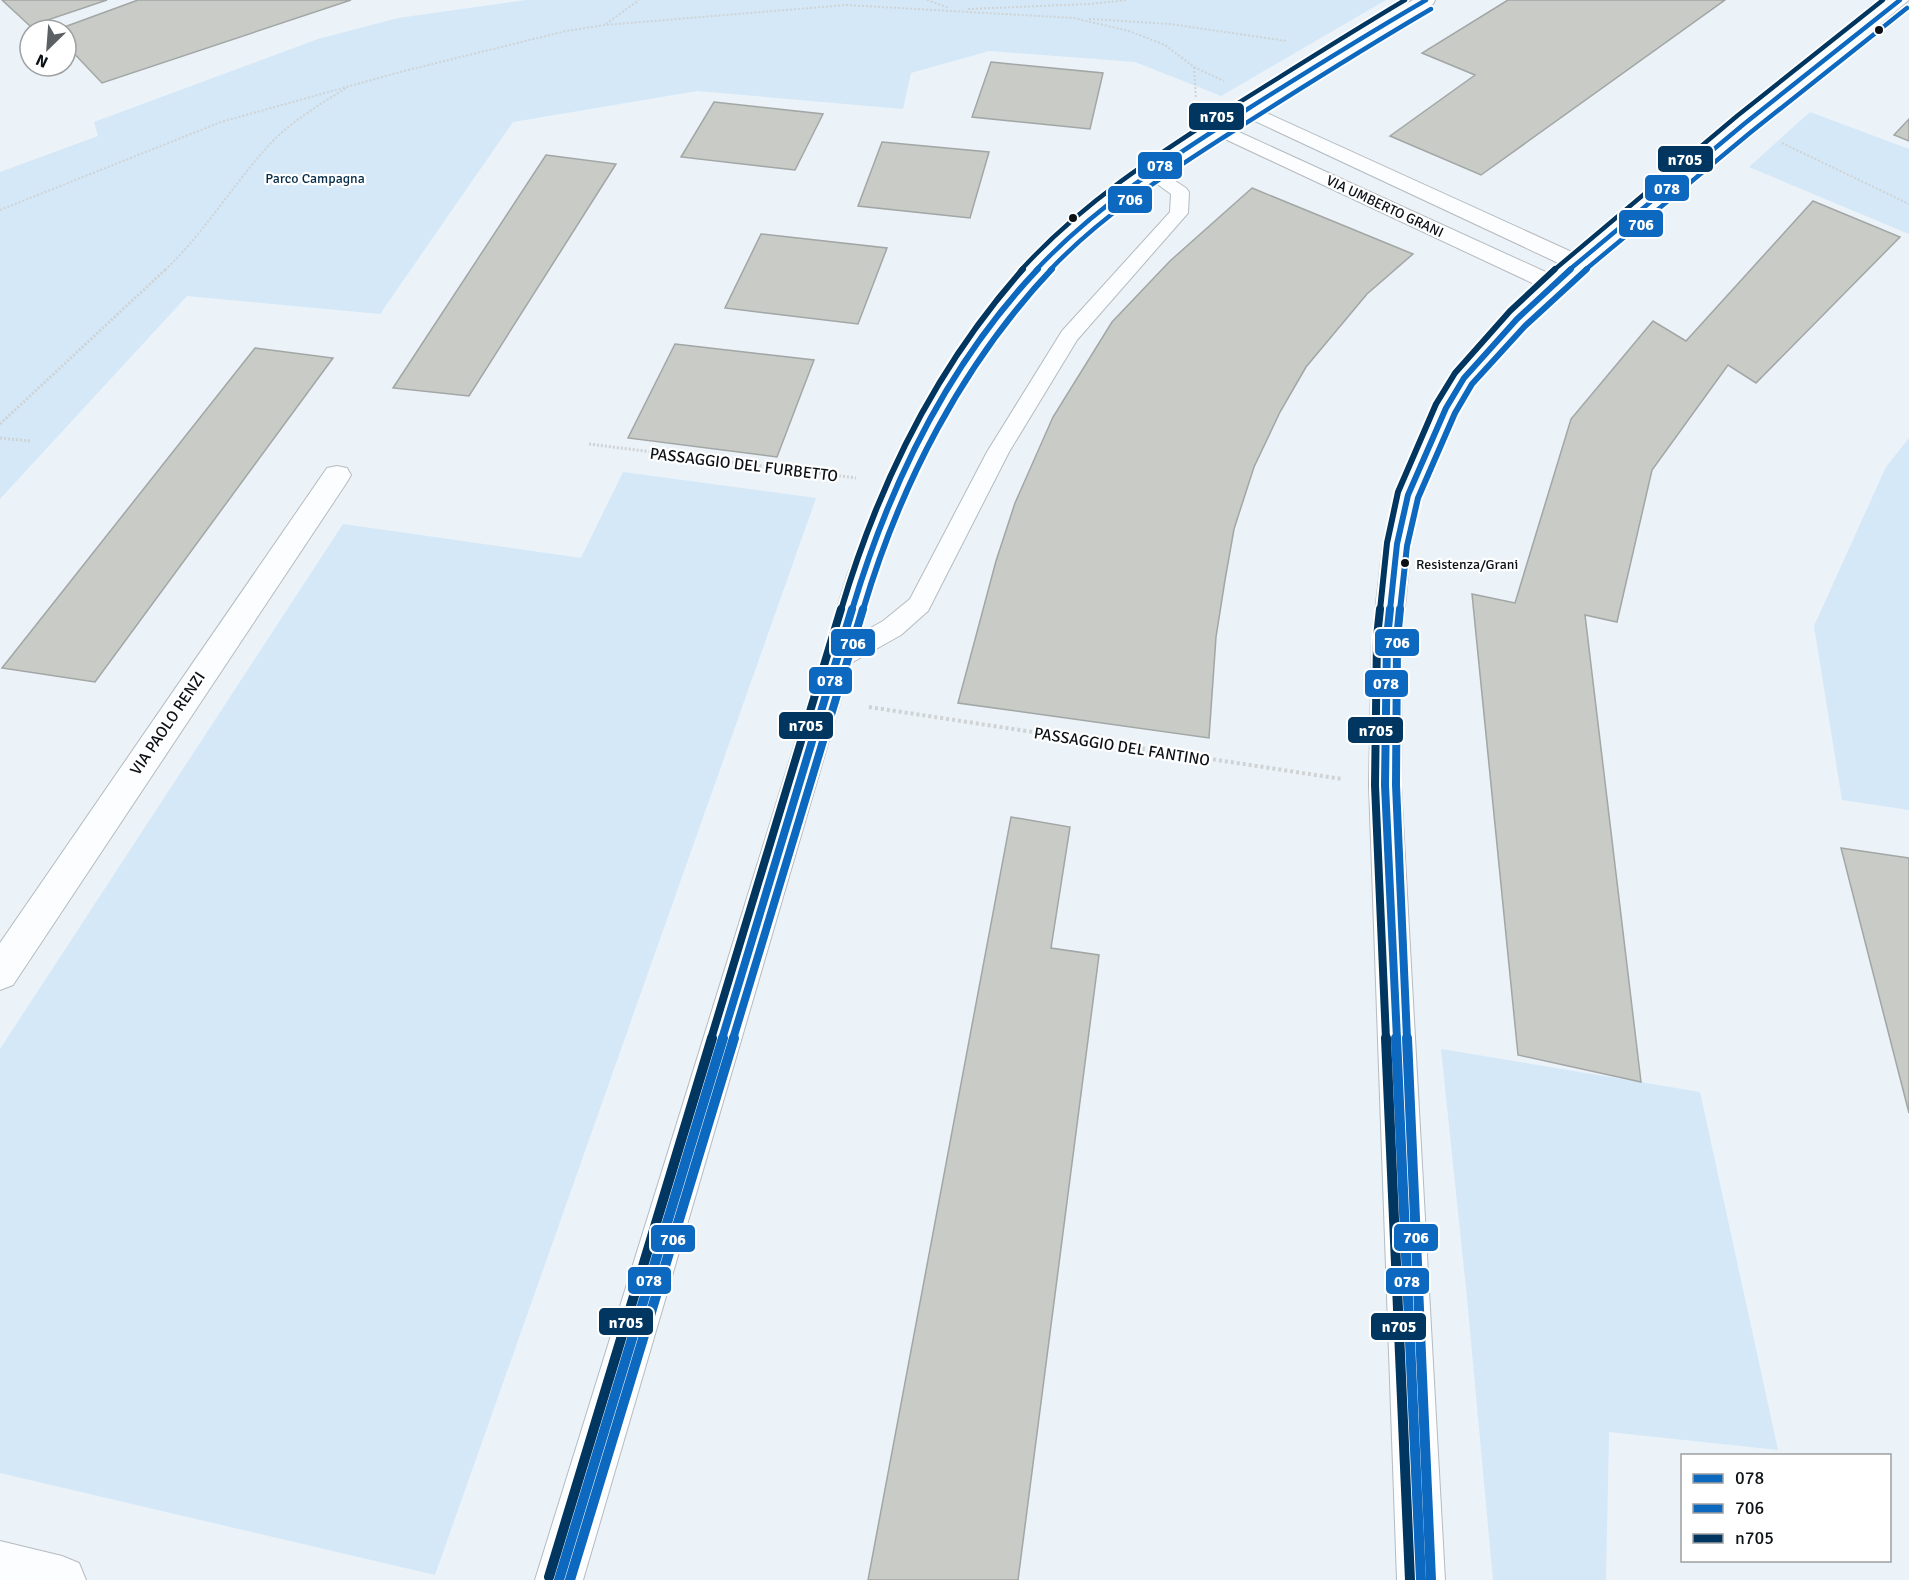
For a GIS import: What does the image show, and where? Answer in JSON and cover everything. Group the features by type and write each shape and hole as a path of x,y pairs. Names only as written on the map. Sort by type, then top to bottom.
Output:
{"street":[{"path":"559,1580 835,660 871,550 899,484 942,399 979,340 1012,298 1048,259 1100,210 1151,172 1207,118 1239,97 1426,0"},
{"path":"1421,1580 1385,785 1385,692 1389,602 1408,495 1438,424 1464,378 1517,319 1577,263 1744,124 1900,0"},
{"name":"VIA UMBERTO GRANI","path":"1239,97 1577,263"},
{"name":"VIA UMBERTO GRANI","path":"1207,118 1553,284"},
{"name":"VIA PAOLO RENZI","path":"0,973 337,475"},
{"path":"0,1565 62,1580"}],"lane":[{"path":"835,660 892,628 919,605 998,452 1069,336 1179,213 1180,192 1151,172"}],"path":[{"path":"605,25 639,0"},
{"path":"927,0 953,10 1089,4 1127,0"},
{"path":"0,210 221,122 350,86 566,31 605,25 846,5 953,10 1135,24 1170,24 1291,42"},
{"path":"1074,18 1129,32 1165,45 1239,97"},
{"path":"1194,66 1207,118"},
{"path":"0,424 185,251 268,146 302,116 350,86"},
{"path":"1744,124 1909,204"},
{"path":"0,438 30,441"},
{"name":"PASSAGGIO DEL FURBETTO","path":"589,444 899,484"},
{"name":"PASSAGGIO DEL FANTINO","path":"859,706 1385,785"}],"green space":[{"name":"Parco Campagna","path":"526,0 1386,0 1221,96 1135,62 989,51 911,73 903,109 697,91 513,122 380,314 187,296 0,499 0,172 98,136 94,122 318,39 398,18"},
{"path":"1810,112 1909,149 1909,234 1749,167"},
{"path":"1909,438 1909,810 1842,800 1814,626 1886,467"},
{"path":"623,472 816,498 435,1575 0,1473 0,1049 343,524 581,558"},
{"path":"1441,1049 1700,1092 1778,1450 1609,1432 1606,1580 1493,1580"}],"building":[{"path":"2,0 107,0 54,18 21,18"},
{"path":"138,0 351,0 102,83 78,58 78,22"},
{"path":"1508,0 1725,0 1481,175 1390,136 1475,75 1422,53"},
{"path":"991,62 1103,73 1090,129 972,117"},
{"path":"714,102 823,114 795,170 681,157"},
{"path":"1909,119 1909,141 1894,135"},
{"path":"882,142 989,152 970,218 858,206"},
{"path":"546,155 616,164 469,396 393,388"},
{"path":"1252,188 1413,254 1367,294 1306,367 1280,412 1254,467 1234,529 1225,580 1216,637 1209,738 958,703 996,561 1015,503 1053,417 1112,322 1170,261"},
{"path":"1813,201 1900,237 1756,383 1728,365 1652,470 1617,622 1585,615 1641,1082 1518,1055 1472,594 1515,603 1571,419 1653,321 1686,341"},
{"path":"761,234 887,248 858,324 725,308"},
{"path":"675,344 814,360 777,457 628,438"},
{"path":"255,348 333,358 95,682 2,668"},
{"path":"1011,817 1070,827 1051,948 1099,955 1018,1580 868,1580"},
{"path":"1841,848 1909,858 1909,1113"}],"transit line":[{"name":"n705","path":"549,1577 852,573 891,475 922,412 958,352 992,304 1023,268 1074,217 1167,148 1405,0"},
{"name":"078","path":"559,1580 862,576 887,511 931,418 986,330 1030,276 1080,226 1116,197 1186,149 1426,0"},
{"name":"n705","path":"1410,1580 1375,785 1377,637 1387,543 1398,492 1436,404 1455,373 1510,311 1570,255 1737,116 1883,0"},
{"name":"078","path":"1421,1580 1385,785 1387,638 1397,544 1408,495 1446,408 1464,378 1517,319 1577,263 1744,124 1900,0"},
{"name":"706","path":"1431,1580 1396,785 1397,639 1407,546 1418,498 1455,413 1472,384 1525,326 1584,271 1751,132 1907,8"},
{"name":"706","path":"570,1580 872,579 910,485 940,424 994,337 1038,283 1088,233 1180,165 1310,82 1431,9"}],"place":[{"name":"Resistenza/Grani","path":"1405,563"}]}
